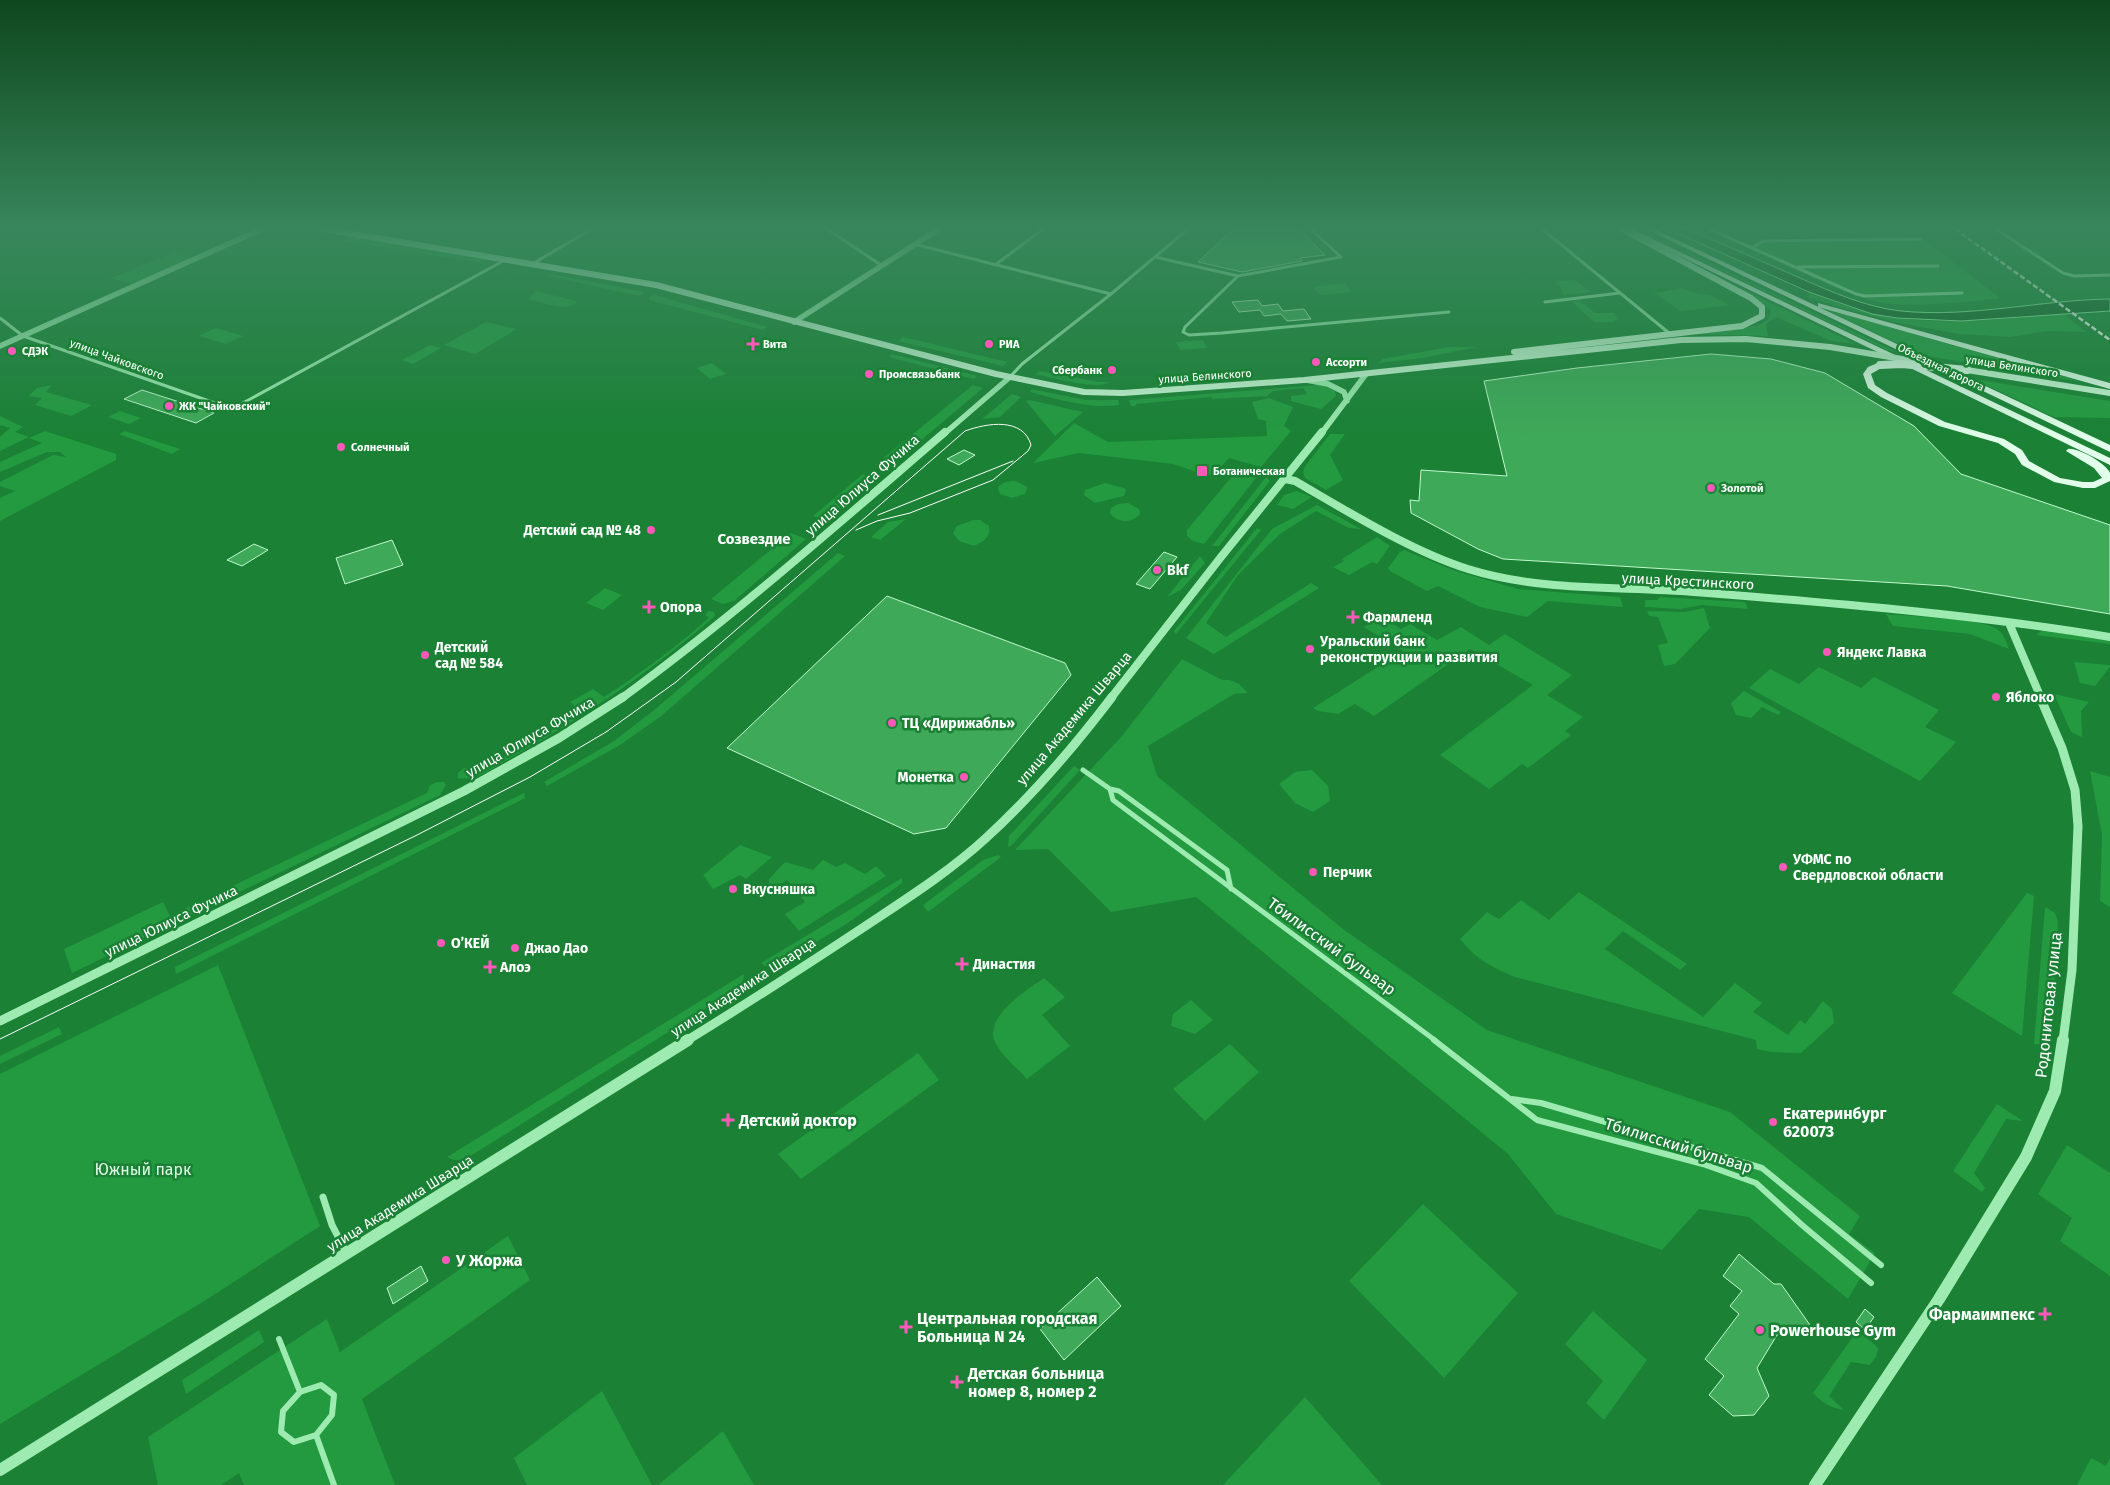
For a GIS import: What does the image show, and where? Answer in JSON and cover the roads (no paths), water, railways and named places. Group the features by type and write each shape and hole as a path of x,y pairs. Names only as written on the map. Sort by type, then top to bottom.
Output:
{"main road":[{"name":"улица Белинского","path":"706,298 1064,390 1102,393 1123,394 1304,380 1682,340 1746,339 1813,344 2110,393"},
{"path":"1466,363 1509,352 1748,324 1762,316 1762,307 1749,298"},
{"name":"Объездная дорога","path":"1771,298 2110,462"},
{"name":"Объездная дорога","path":"1795,298 2110,449"},
{"path":"1807,298 1833,308 2110,386"},
{"path":"1948,383 2100,468 2106,474 2106,479 2095,485 2083,485 2057,480 2025,463 2019,452 2001,441 1955,429 1926,417 1871,386 1867,374 1871,369 1880,365 1898,363 1951,370 1967,370"}],"street":[{"path":"0,346 107,298"},
{"name":"улица Чайковского","path":"0,318 23,336 232,409 435,298"},
{"path":"794,322 830,298"},
{"path":"1010,377 1022,364 1106,298"},
{"path":"1215,298 1185,327 1183,332 1189,335 1234,332 1448,312"},
{"path":"1545,302 1576,298"},
{"path":"1626,298 1669,333"},
{"name":"улица Академика Шварца","path":"0,1470 768,990 924,887 985,839 1033,792 1077,742 1221,557 1286,479 1366,374"},
{"name":"улица Юлиуса Фучика","path":"0,1021 464,791 516,763 621,700 674,661 821,539 1010,377"},
{"path":"1304,380 1333,386 1344,392 1346,401"},
{"name":"улица Крестинского","path":"1286,479 1295,481 1434,556 1468,569 1510,579 1564,587 1679,591 1852,603 2110,637"},
{"name":"Родонитовая улица","path":"1815,1485 1939,1299 1997,1207 2026,1157 2055,1091 2072,970 2078,826 2075,790 2062,748 2009,623"},
{"name":"Тбилисский бульвар","path":"1084,770 1110,789 1120,791 1227,870 1231,889"},
{"name":"Тбилисский бульвар","path":"1110,789 1113,800 1376,995 1537,1120 1703,1164 1756,1183 1802,1226 1871,1283"},
{"name":"Тбилисский бульвар","path":"1511,1099 1541,1103 1762,1168 1881,1265"},
{"path":"324,1197 332,1225 347,1254"},
{"path":"278,1339 300,1392"},
{"path":"321,1385 334,1395 332,1415 316,1435 294,1442 281,1432 283,1411 300,1392 321,1385"},
{"path":"316,1435 334,1485"}],"tram line":[{"path":"0,1039 417,835 530,777 606,732 676,682 965,431 983,426 1003,424 1012,426 1027,436 1031,445 1028,451 993,480 910,513 877,521 856,530"},
{"path":"878,515 1013,461"}],"railway":[{"path":"2052,298 2110,340"}],"place":[{"name":"Вита","path":"753,344"},
{"name":"РИА","path":"989,344"},
{"name":"СДЭК","path":"12,351"},
{"name":"Ассорти","path":"1316,362"},
{"name":"Сбербанк","path":"1112,370"},
{"name":"Промсвязьбанк","path":"869,374"},
{"name":"ЖК \"Чайковский\"","path":"169,406"},
{"name":"Солнечный","path":"341,447"},
{"name":"Ботаническая","path":"1202,471"},
{"name":"Золотой","path":"1711,488"},
{"name":"Детский сад № 48","path":"651,530"},
{"name":"Bkf","path":"1157,570"},
{"name":"Опора","path":"649,607"},
{"name":"Фармленд","path":"1353,617"},
{"name":"Уральский банк реконструкции и развития","path":"1310,649"},
{"name":"Яндекс Лавка","path":"1827,652"},
{"name":"Детский сад № 584","path":"425,655"},
{"name":"Яблоко","path":"1996,697"},
{"name":"ТЦ «Дирижабль»","path":"892,723"},
{"name":"Монетка","path":"964,777"},
{"name":"УФМС по Свердловской области","path":"1783,867"},
{"name":"Перчик","path":"1313,872"},
{"name":"Вкусняшка","path":"733,889"},
{"name":"О’КЕЙ","path":"441,943"},
{"name":"Джао Дао","path":"515,948"},
{"name":"Династия","path":"962,964"},
{"name":"Алоэ","path":"490,967"},
{"name":"Детский доктор","path":"728,1120"},
{"name":"Екатеринбург 620073","path":"1773,1122"},
{"name":"У Жоржа","path":"446,1260"},
{"name":"Фармаимпекс","path":"2045,1314"},
{"name":"Центральная городская Больница N 24","path":"906,1327"},
{"name":"Powerhouse Gym","path":"1760,1330"},
{"name":"Детская больница номер 8, номер 2","path":"957,1382"}],"district":[{"name":"Созвездие","path":"754,539"}],"park label":[{"name":"Южный парк","path":"143,1169"}]}
